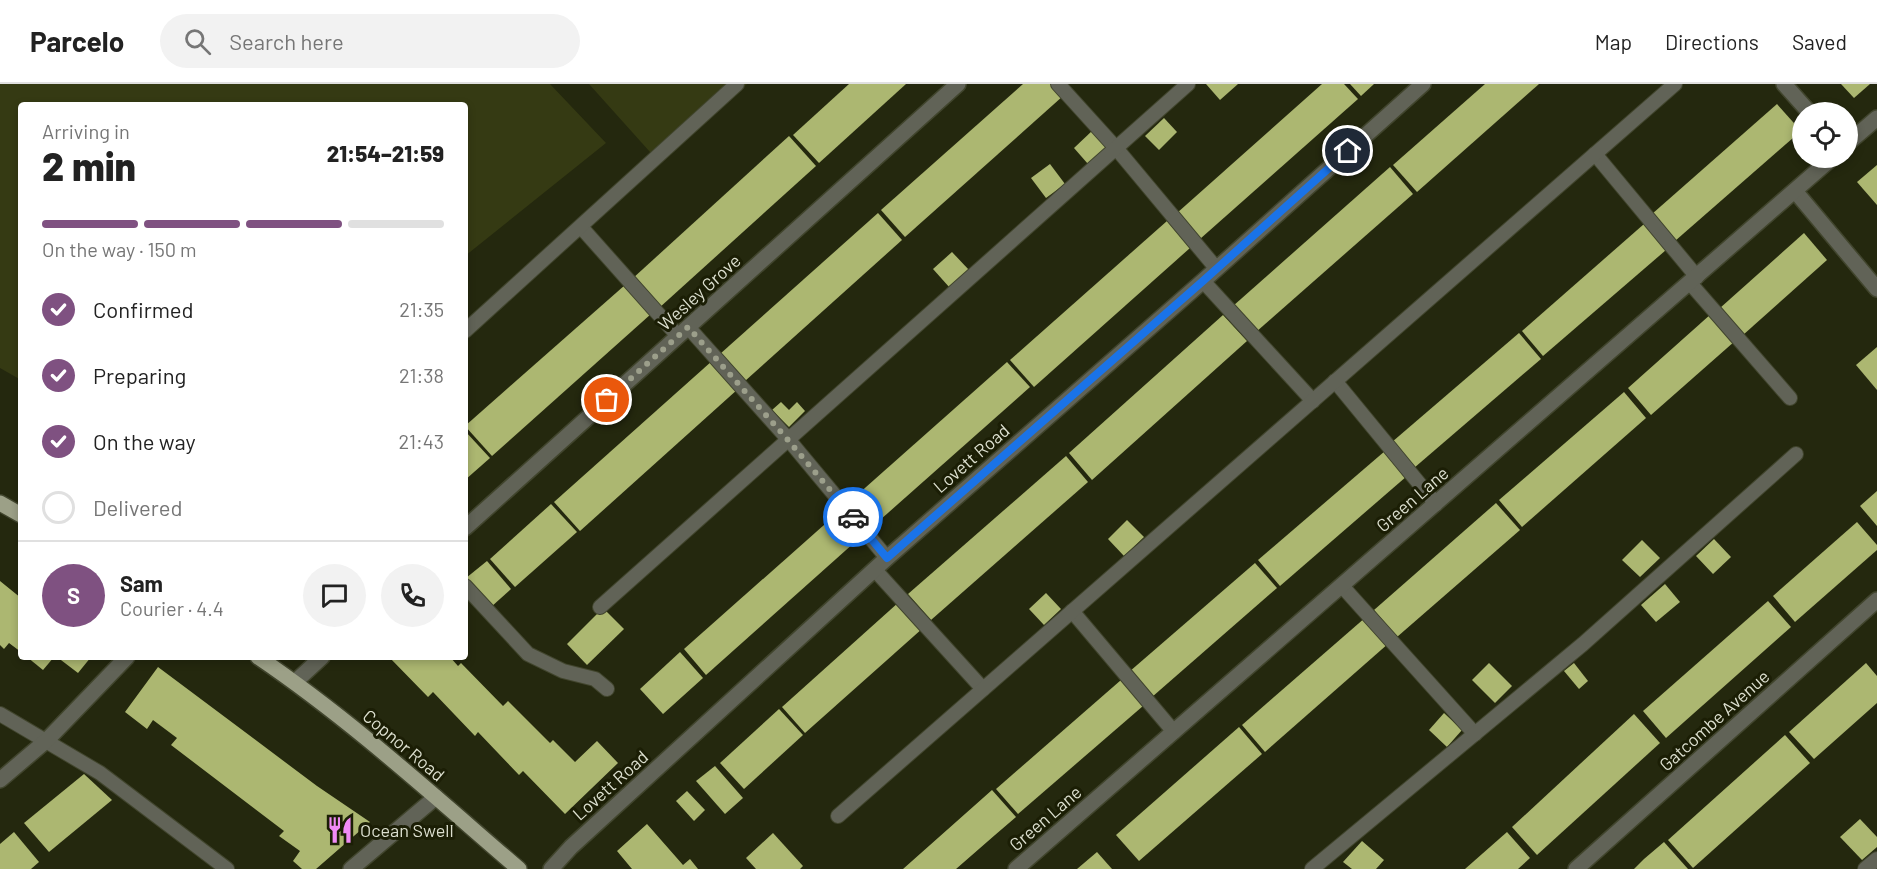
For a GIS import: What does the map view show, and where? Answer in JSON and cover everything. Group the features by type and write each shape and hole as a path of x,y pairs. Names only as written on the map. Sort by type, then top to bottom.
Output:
{"main road":[{"path":"0,503 18,513"},
{"name":"Copnor Road","path":"262,660 295,682 436,797 519,869"}],"street":[{"name":"Wesley Grove","path":"468,525 958,84"},
{"name":"Lovett Road","path":"551,869 571,847 887,558 1203,281 1423,84"},
{"path":"1784,84 1800,102"},
{"path":"1858,134 1877,118"},
{"name":"Green Lane","path":"1016,869 1821,168"},
{"path":"1795,191 1877,289"},
{"name":"Gatcombe Avenue","path":"1576,869 1877,600"},
{"path":"0,780 47,740 124,660"},
{"path":"295,682 319,660"},
{"path":"351,869 436,797"}],"lane":[{"path":"468,328 736,84"},
{"path":"1058,84 1116,148 1216,268"},
{"path":"600,607 1188,84"},
{"path":"838,816 1675,84"},
{"path":"1595,153 1693,280 1790,398"},
{"path":"581,227 788,440 887,558"},
{"path":"1203,281 1313,400"},
{"path":"1335,381 1436,504"},
{"path":"1312,869 1583,644 1796,454"},
{"path":"875,570 983,688"},
{"path":"1342,586 1475,734"},
{"path":"468,589 528,654 563,671 595,680 607,689"},
{"path":"1072,611 1174,732"},
{"path":"0,714 100,773 227,869"},
{"path":"1865,869 1877,859"}],"green space":[{"path":"0,84 550,84 606,143 468,254 468,102 18,102 18,378 0,368"},
{"path":"589,84 747,84 659,162"}],"building":[{"path":"849,84 906,84 819,163 793,135"},
{"path":"1023,84 1052,84 1063,96 905,237 881,210"},
{"path":"1206,84 1238,84 1220,100"},
{"path":"1322,84 1344,84 1358,99 1200,239 1177,213"},
{"path":"1350,84 1374,84 1361,96"},
{"path":"1485,84 1539,84 1417,192 1393,165"},
{"path":"1841,84 1870,84 1854,98"},
{"path":"1777,104 1792,121 1792,139 1675,241 1652,214"},
{"path":"1164,118 1177,132 1159,150 1145,136"},
{"path":"1093,130 1108,146 1088,164 1074,148"},
{"path":"789,136 816,166 659,308 632,279"},
{"path":"1050,164 1065,184 1046,198 1031,178"},
{"path":"1877,165 1877,205 1857,182"},
{"path":"1390,167 1413,194 1256,332 1233,306"},
{"path":"878,213 902,240 745,381 720,354"},
{"path":"1167,221 1190,248 1034,387 1010,360"},
{"path":"1644,224 1666,250 1543,356 1522,331"},
{"path":"1804,233 1827,260 1743,335 1720,308"},
{"path":"952,252 969,270 950,288 933,269"},
{"path":"625,285 651,314 492,456 468,429 468,423"},
{"path":"1711,314 1735,341 1651,415 1628,388"},
{"path":"1223,315 1247,341 1092,480 1069,453"},
{"path":"1519,333 1541,359 1414,468 1392,442"},
{"path":"1877,347 1877,390 1856,365"},
{"path":"712,361 738,389 580,531 554,502"},
{"path":"1007,362 1030,387 871,528 848,503"},
{"path":"1624,392 1646,418 1522,527 1499,500"},
{"path":"781,402 789,410 797,402 805,411 789,427 772,410"},
{"path":"468,434 490,458 468,477"},
{"path":"1385,451 1407,476 1280,586 1258,560"},
{"path":"1066,456 1088,482 931,620 908,594"},
{"path":"1877,491 1877,526 1860,506"},
{"path":"1496,503 1520,530 1397,637 1374,610"},
{"path":"551,504 577,532 515,587 490,559"},
{"path":"842,509 864,534 706,675 684,649"},
{"path":"1127,520 1144,537 1124,556 1108,539"},
{"path":"1857,522 1877,545 1877,550 1795,622 1773,596"},
{"path":"1714,539 1731,557 1713,574 1696,556"},
{"path":"1642,540 1660,558 1640,577 1622,560"},
{"path":"487,561 511,589 491,607 468,580 468,576"},
{"path":"1255,563 1277,588 1152,697 1129,672"},
{"path":"0,581 18,596 18,650 9,643 4,649 0,645"},
{"path":"1665,584 1680,602 1656,622 1641,605"},
{"path":"1046,593 1061,609 1044,625 1029,609"},
{"path":"1768,601 1791,627 1666,738 1643,711"},
{"path":"899,602 923,628 805,733 782,707"},
{"path":"603,608 624,629 587,665 567,644"},
{"path":"1366,617 1389,643 1265,752 1242,725"},
{"path":"680,652 703,678 663,714 640,689"},
{"path":"31,660 51,660 43,670"},
{"path":"61,660 89,660 78,673"},
{"path":"392,660 453,660 458,666 461,663 503,706 508,701 550,743 553,740 575,762 597,741 618,763 565,814 523,771 519,775 478,732 475,736 433,692 428,697"},
{"path":"1489,663 1512,686 1495,703 1472,680"},
{"path":"1574,663 1588,681 1579,689 1564,671"},
{"path":"1866,663 1877,676 1877,703 1814,759 1789,732"},
{"path":"158,667 317,786 370,822 316,869 302,869 293,861 300,851 279,836 284,831 171,745 177,738 153,720 147,729 125,712"},
{"path":"1121,680 1143,706 1018,814 996,789"},
{"path":"779,709 803,735 744,789 720,763"},
{"path":"1444,713 1462,730 1447,747 1429,730"},
{"path":"1634,714 1660,743 1537,855 1512,827"},
{"path":"1239,727 1262,754 1139,861 1116,835"},
{"path":"1785,735 1810,763 1693,868 1668,840"},
{"path":"715,766 743,798 725,814 696,781"},
{"path":"84,774 112,800 49,852 24,823"},
{"path":"992,790 1016,817 956,869 903,869"},
{"path":"687,791 705,810 694,821 676,801"},
{"path":"1860,819 1877,837 1877,847 1862,860 1840,837"},
{"path":"647,824 683,865 690,859 698,869 632,869 617,851"},
{"path":"14,832 39,862 31,869 0,869 0,844"},
{"path":"1507,832 1530,858 1518,869 1465,869"},
{"path":"773,833 803,866 800,869 756,869 746,858"},
{"path":"1362,841 1384,860 1376,869 1352,869 1343,862"},
{"path":"1664,842 1688,869 1634,869 1644,859"},
{"path":"1097,852 1112,869 1077,869"}],"way so far":[{"path":"607,400 688,327 853,517"}],"place":[{"name":"Ocean Swell","path":"340,830"}],"route":[{"path":"853,517 887,558 1348,151"}]}
